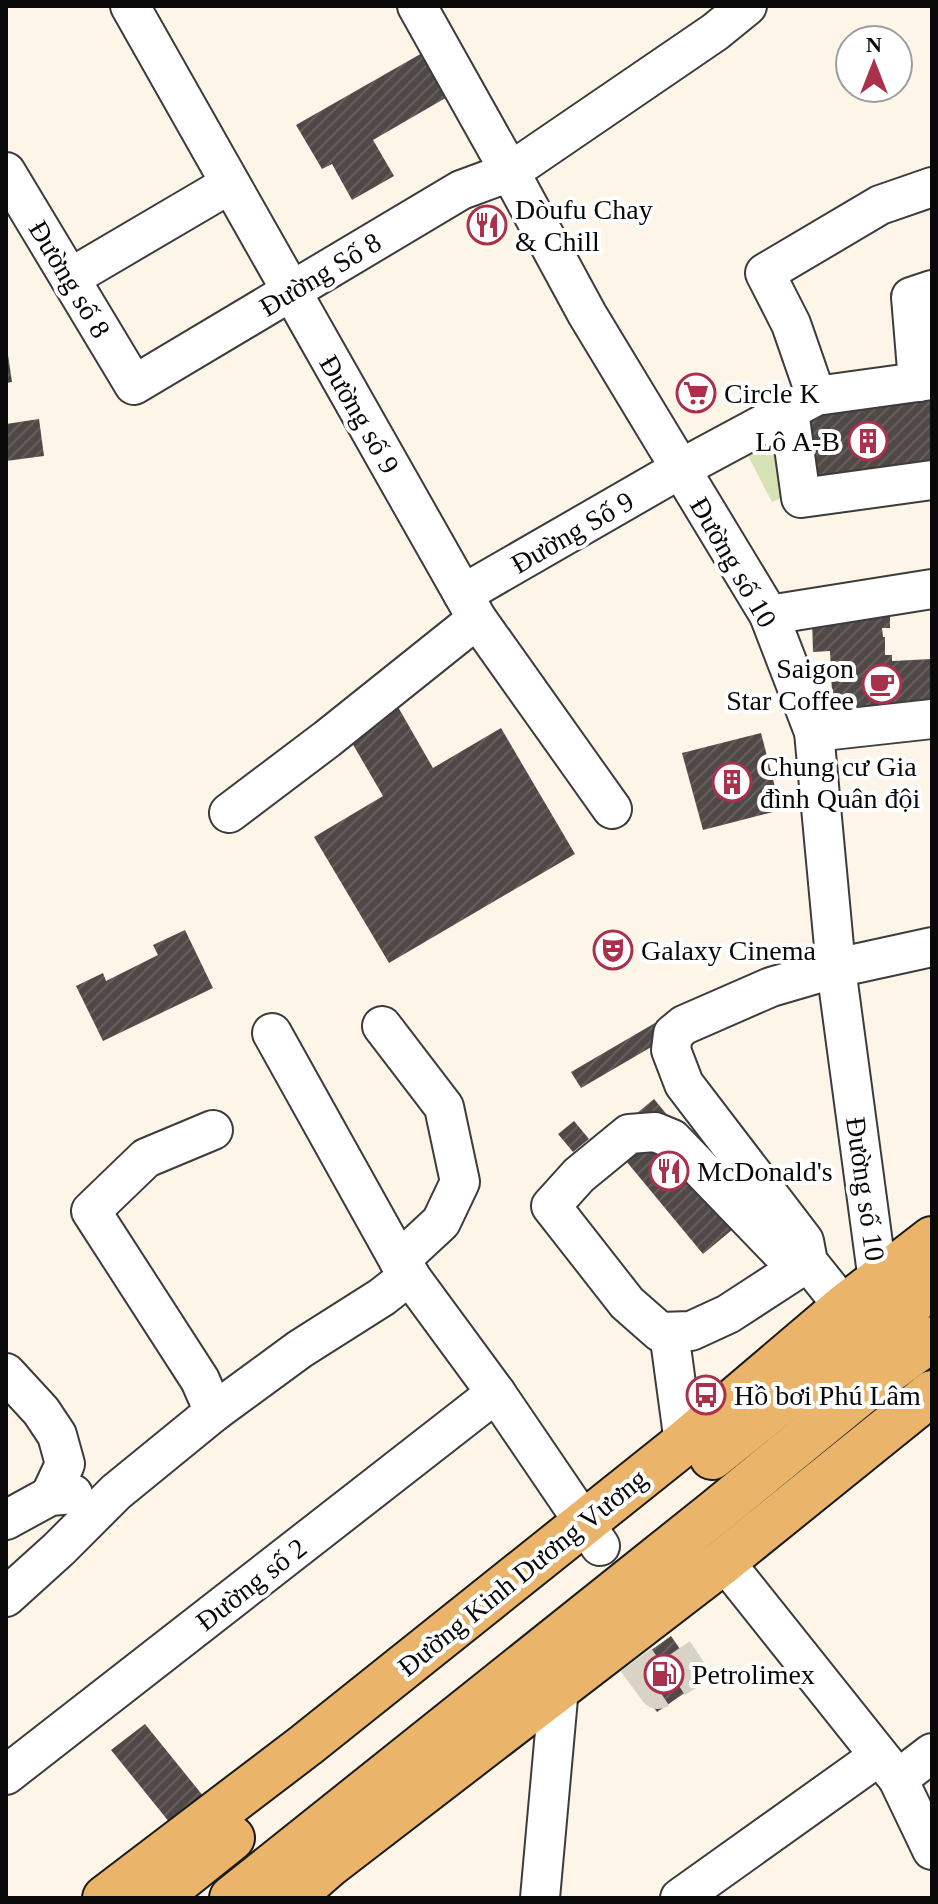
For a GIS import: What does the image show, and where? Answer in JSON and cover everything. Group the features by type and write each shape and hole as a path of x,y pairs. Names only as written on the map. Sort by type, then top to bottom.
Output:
{"main road":[{"name":"Đường Kinh Dương Vương","path":"633,1625 889,1321 932,1239"},
{"name":"Đường Kinh Dương Vương","path":"105,1898 306,1745 932,1287"},
{"name":"Đường Kinh Dương Vương","path":"157,1898 592,1534 684,1443 889,1321"},
{"name":"Đường Kinh Dương Vương","path":"232,1898 549,1670 633,1625 724,1561 930,1400"},
{"name":"Đường Kinh Dương Vương","path":"291,1898 549,1670"}],"street":[{"name":"Đường số 9","path":"130,6 470,607 612,809"},
{"name":"Đường số 10","path":"417,6 587,314 769,615 814,732 836,968 889,1321 930,1400"},
{"name":"Đường Số 8","path":"134,385 461,190 510,172 715,32 747,6"},
{"name":"Đường số 8","path":"6,172 134,385"},
{"path":"70,278 230,184"},
{"path":"932,187 880,205 765,273 791,324 802,404 801,498 932,480"},
{"path":"802,404 925,381 911,297 932,290"},
{"name":"Đường Số 9","path":"229,813 339,729 470,607 680,469 802,404"},
{"path":"769,615 932,589"},
{"path":"814,732 932,719"},
{"path":"808,1262 804,1241 684,1084 671,1050 673,1034 684,1025 771,987 836,968 932,947"},
{"path":"6,1597 116,1492 214,1412 300,1349 382,1297 441,1222 460,1182 444,1107 382,1026"},
{"path":"272,1033 404,1268 496,1393 592,1534"},
{"path":"213,1130 146,1158 91,1211 200,1380 214,1412"},
{"path":"808,1262 728,1314 691,1331 660,1332 627,1303 551,1206 579,1175 629,1134 655,1132 672,1139 779,1250 808,1262 889,1321"},
{"path":"669,1332 684,1443"},
{"path":"6,1373 41,1411 57,1435 65,1464 50,1496"},
{"name":"Đường số 2","path":"6,1775 496,1393"},
{"path":"6,1520 50,1496 116,1492"},
{"path":"724,1561 888,1768 932,1850"},
{"path":"540,1898 549,1670"},
{"path":"680,1898 888,1768 932,1753"}],"green space":[{"path":"784,421 794,493 772,502 742,444"}],"building":[{"path":"424,52 449,96 373,140 394,176 352,200 332,164 322,169 296,125"},
{"path":"6,355 12,382 6,383"},
{"name":"Lô A-B","path":"932,397 932,470 810,485 801,413"},
{"path":"39,419 44,456 6,461 6,424"},
{"name":"Saigon Star Coffee","path":"890,615 890,628 882,628 885,655 892,655 892,661 932,659 932,708 833,712 830,651 813,652 812,618"},
{"path":"398,707 433,768 501,728 575,854 389,963 314,837 383,796 348,736"},
{"name":"Chung cư Gia đình Quân đội","path":"761,733 781,810 703,830 682,753"},
{"path":"185,930 213,988 103,1041 76,986 103,973 106,981 158,955 153,945"},
{"path":"655,1023 665,1039 581,1088 571,1072"},
{"path":"654,1099 750,1215 703,1254 607,1138"},
{"path":"574,1121 589,1139 573,1152 558,1134"},
{"name":"Petrolimex","path":"671,1636 702,1681 657,1712 626,1668"},
{"path":"145,1724 204,1797 170,1823 111,1750"}],"tunnel":[{"path":"636,1660 658,1690 687,1671 666,1640"}],"place":[{"name":"Dòufu Chay & Chill","path":"487,225"},
{"name":"Circle K","path":"696,393"},
{"name":"Lô A-B","path":"868,441"},
{"name":"Saigon Star Coffee","path":"882,684"},
{"name":"Chung cư Gia đình Quân đội","path":"732,782"},
{"name":"Galaxy Cinema","path":"613,950"},
{"name":"McDonald's","path":"669,1171"},
{"name":"Hồ bơi Phú Lâm","path":"706,1395"},
{"name":"Petrolimex","path":"664,1674"}]}
